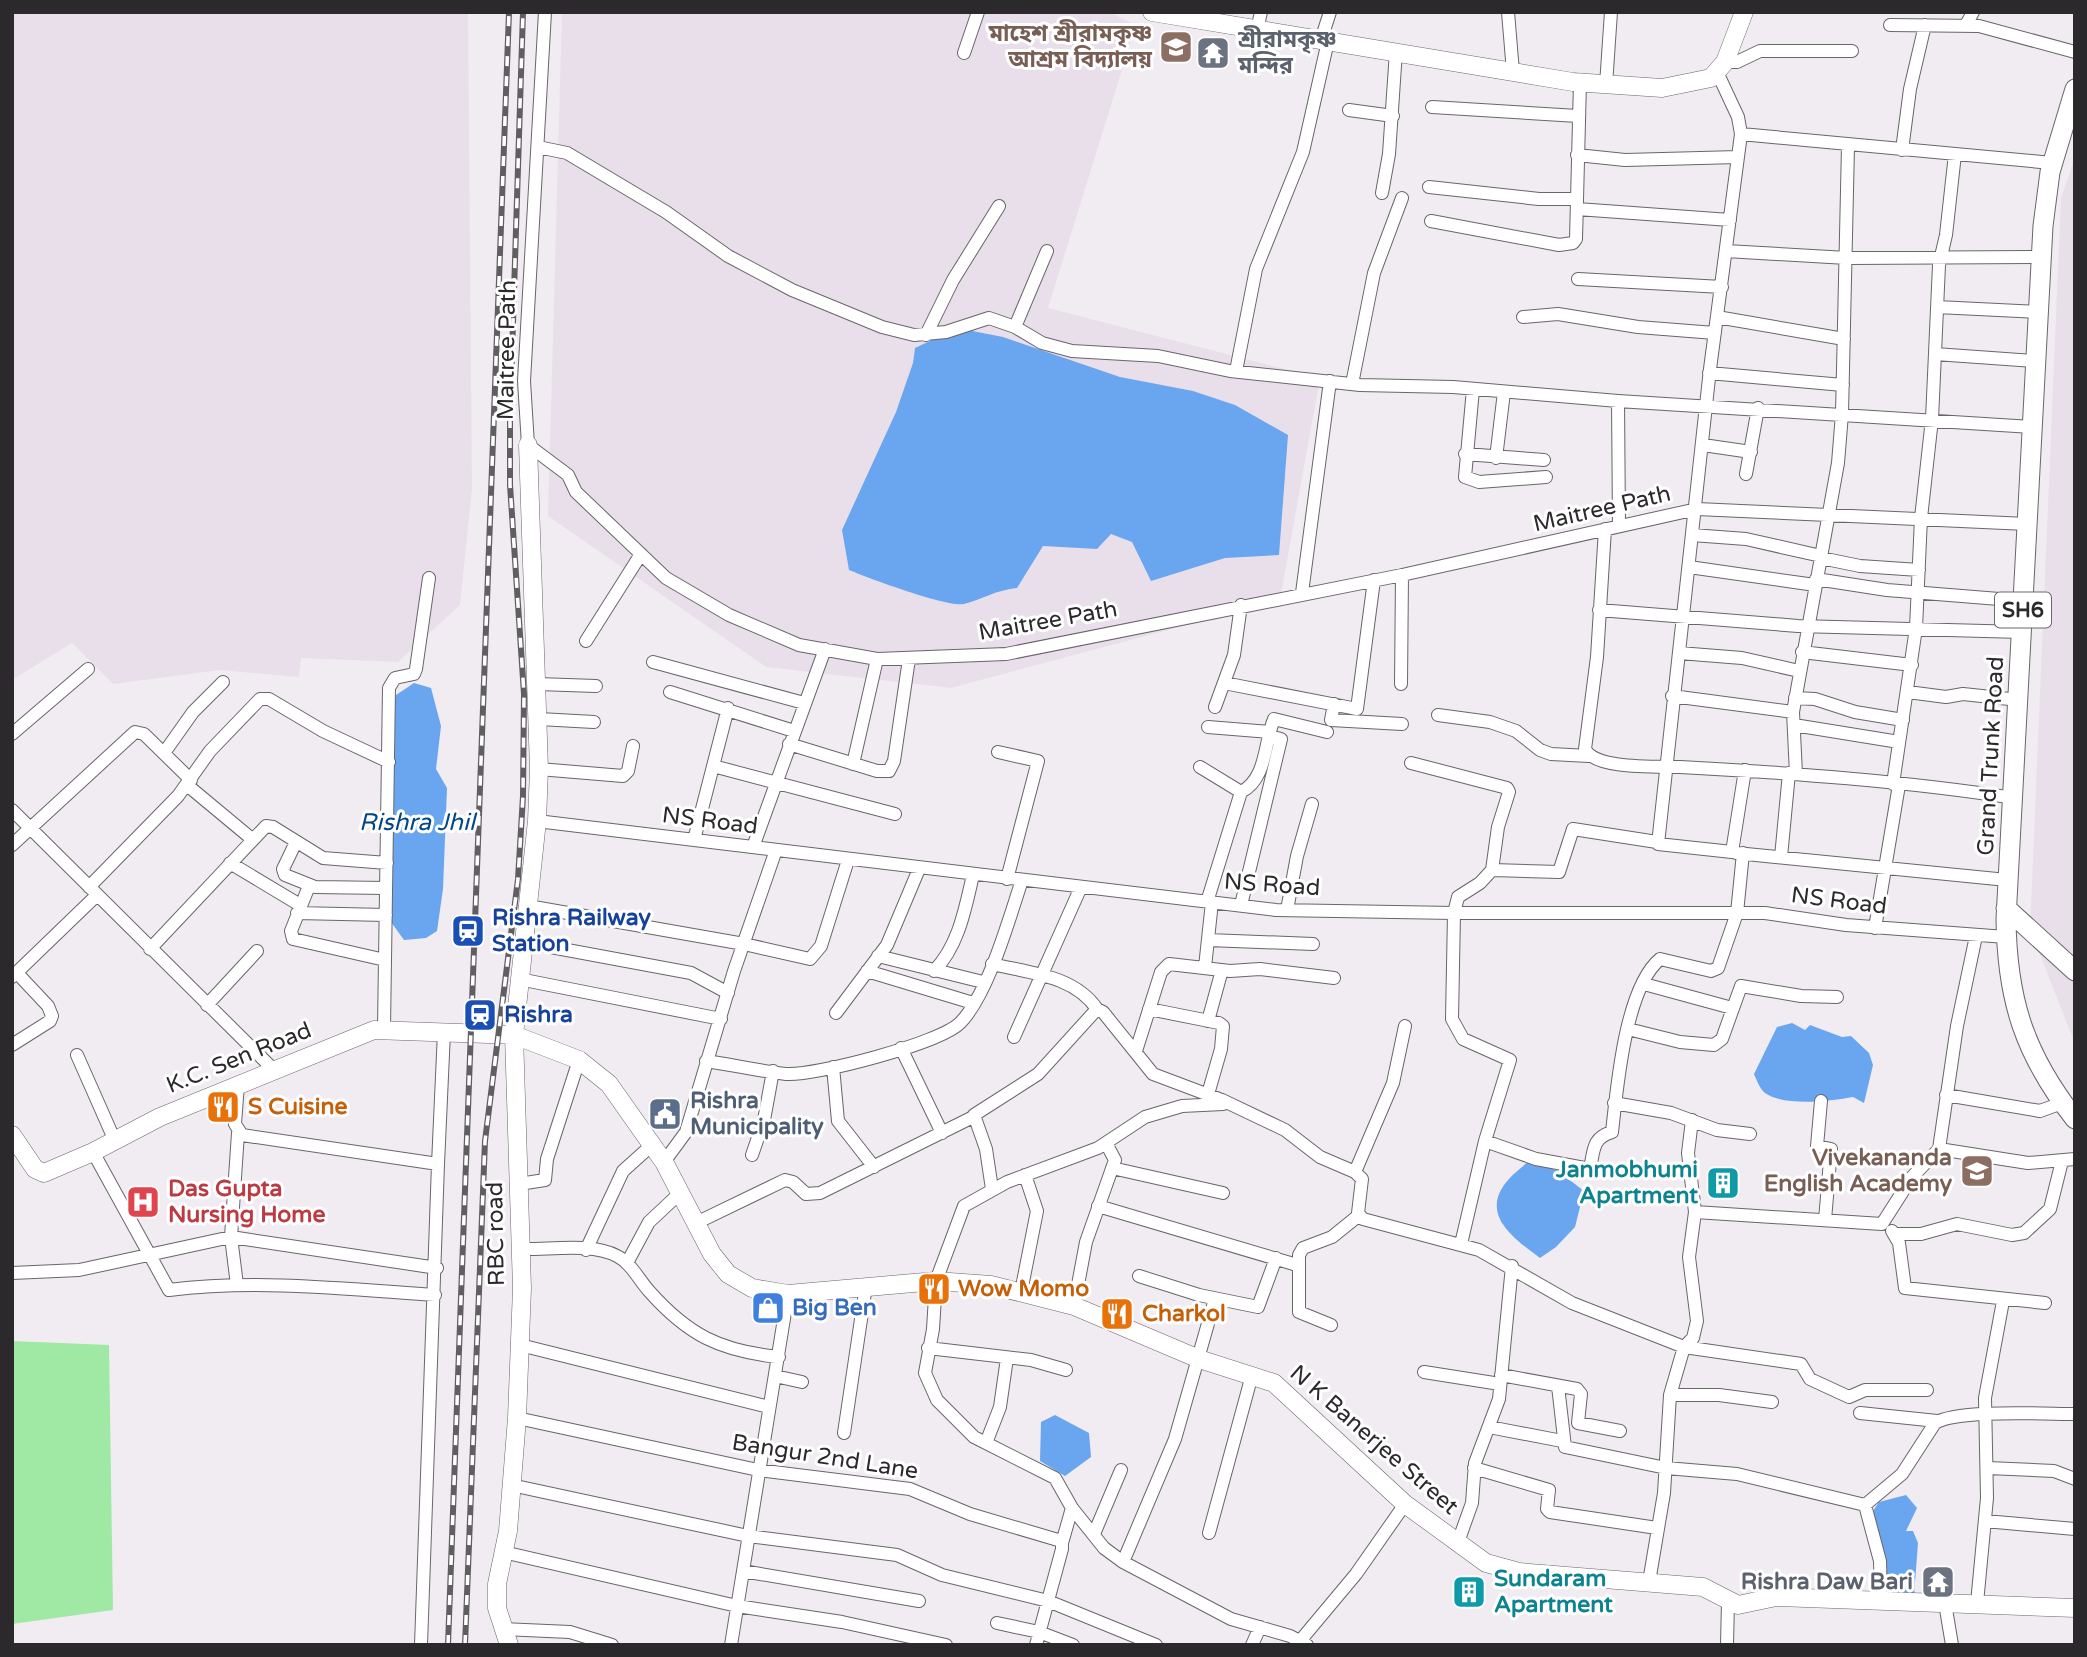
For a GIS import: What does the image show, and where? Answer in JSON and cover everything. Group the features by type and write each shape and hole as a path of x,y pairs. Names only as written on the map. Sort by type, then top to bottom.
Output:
{"main road":[{"name":"Grand Trunk Road","path":"2075,89 2052,163 2041,257 2006,908 2012,996 2025,1039 2033,1059 2075,1119"},
{"path":"2006,908 2075,971"}],"street":[{"name":"Maitree Path","path":"545,12 524,382 527,445 568,475 576,492 666,578 729,615 799,645 877,659 1006,654 1402,575 1696,509 2027,524"},
{"path":"964,53 978,12"},
{"path":"1152,12 1259,21 1324,40 1580,82 1674,87 1711,78 1721,67 1744,12"},
{"path":"1236,371 1256,269 1303,152 1330,12"},
{"path":"1508,12 1513,72"},
{"path":"1606,85 1611,12"},
{"path":"1966,25 1973,12"},
{"path":"1890,25 1966,25 2075,51"},
{"path":"1902,150 1910,89 1925,25"},
{"path":"1382,192 1393,116 1396,51"},
{"path":"1721,67 1760,51 1852,51"},
{"path":"1657,842 1672,696 1684,618 1709,373 1741,134 1721,67"},
{"path":"1431,221 1568,245 1576,239 1580,82"},
{"path":"1432,107 1578,116"},
{"path":"1349,110 1393,116"},
{"path":"1741,134 2052,163"},
{"path":"1781,858 1792,774 1794,711 1799,671 1838,463 1843,385 1848,146"},
{"path":"538,147 567,153 666,212 728,256 792,290 882,327 926,335 989,318 1015,327 1042,343 1072,351 1158,356 1236,371 1330,382 1472,389 1618,401 1707,404 2032,427"},
{"path":"1875,928 1916,628 1921,518 1932,419 1941,257 1955,154"},
{"path":"1577,155 1625,160 1738,157"},
{"path":"1429,187 1730,220"},
{"path":"1352,384 1374,274 1402,198"},
{"path":"926,335 953,280 999,206"},
{"path":"1015,327 1047,251"},
{"path":"1726,251 1847,258 2041,257"},
{"path":"1578,279 1722,287"},
{"path":"1937,307 2037,312"},
{"path":"1523,317 1558,314 1638,327 1715,333"},
{"path":"1717,317 1844,339"},
{"path":"1935,354 2035,361"},
{"path":"1709,373 1843,385"},
{"path":"1302,593 1330,382"},
{"path":"1472,389 1464,471 1469,481 1546,477"},
{"path":"1496,458 1504,392"},
{"path":"1618,401 1619,525"},
{"path":"1746,474 1758,408"},
{"name":"RBC road","path":"506,1637 497,1608 517,1418 520,1345 521,1249 514,1035 537,821 539,769 538,684 527,445"},
{"path":"1703,445 1751,453"},
{"path":"1465,454 1544,460"},
{"path":"1588,756 1585,749 1600,610 1605,529"},
{"path":"1692,535 1746,539 1860,566 1919,570"},
{"path":"586,641 641,554"},
{"path":"1689,567 1918,593 2024,601"},
{"path":"1401,684 1402,575"},
{"path":"384,1028 389,688 395,678 414,674 416,669 429,578"},
{"path":"1224,683 1357,709 1374,580"},
{"path":"1215,707 1234,655 1241,605"},
{"path":"1600,610 1806,626 2022,632"},
{"path":"753,848 825,649"},
{"path":"1802,652 1912,665"},
{"path":"1679,653 1742,658 1799,671"},
{"path":"853,764 877,659"},
{"path":"789,744 885,773 891,768 909,659"},
{"path":"653,663 804,703"},
{"path":"12,734 88,669"},
{"path":"164,753 193,712 223,682"},
{"path":"538,684 596,685"},
{"path":"670,692 794,730"},
{"path":"1908,692 1946,697 1963,694 2019,700"},
{"path":"1205,967 1210,902 1241,792 1252,787 1283,694"},
{"path":"1672,696 1794,711 1899,742"},
{"path":"12,1045 50,1021 52,1016 48,1006 15,975 189,782 225,733 256,701 265,697 323,731 389,762"},
{"path":"1794,711 1815,699 1855,712 1903,720"},
{"path":"1334,704 1331,720 1402,724"},
{"path":"694,840 728,708"},
{"path":"1438,715 1490,722 1516,731 1540,750 1551,754 1588,756 1622,764 1792,774 2014,798"},
{"path":"539,719 594,722"},
{"path":"1275,719 1327,732"},
{"path":"1208,727 1270,734 1281,739 1241,905"},
{"path":"12,845 135,732 144,733 189,782 253,839"},
{"path":"539,769 623,776 628,771 633,746"},
{"path":"998,752 1038,761 1007,879"},
{"path":"1411,763 1462,774 1508,789 1498,827 1492,870 1480,883 1458,896 1454,913 1452,1019 1463,1039 1510,1060 1485,1141 1461,1244"},
{"path":"713,766 895,814"},
{"path":"1200,767 1241,792"},
{"path":"1485,1141 1536,1159 1590,1170 1595,1141 1612,1132 1623,1046 1644,984 1660,959 1717,970 1737,913 1737,853 1745,770"},
{"path":"1287,910 1297,856 1312,804"},
{"path":"12,810 274,1070"},
{"name":"NS Road","path":"537,821 919,869 1287,910 1773,913 1875,928 2006,937"},
{"path":"150,949 253,839 269,826 316,855 337,861 387,863"},
{"path":"1492,870 1559,872 1573,829 1657,842 1659,845 2007,880"},
{"path":"296,842 284,873 309,886 386,888"},
{"path":"664,1162 686,1132 706,1061 776,850"},
{"path":"528,906 744,944 806,959 815,956 821,946 848,860"},
{"path":"230,863 298,909 386,915"},
{"path":"836,1013 887,945 919,869"},
{"path":"934,971 946,958 955,939 972,875"},
{"path":"706,1061 788,1074 861,1062 951,1030 959,1024 984,982 1022,880"},
{"path":"309,886 291,931 293,939 385,960"},
{"path":"1014,1037 1081,887"},
{"path":"1884,1224 1912,1177 1939,1149 1946,1095 1976,936"},
{"path":"1208,940 1313,944"},
{"path":"524,942 691,973 728,993"},
{"path":"207,1005 257,951"},
{"path":"878,956 984,982"},
{"path":"1136,1051 1163,968 1177,963 1222,970 1261,969 1334,978"},
{"path":"992,964 1069,983 1090,999 1153,1074 1208,1094 1285,1130 1321,1157 1355,1172 1362,1185 1359,1216 1339,1233 1303,1248 1297,1265 1299,1312 1331,1325"},
{"path":"1208,1020 1222,970"},
{"path":"867,971 973,1003"},
{"path":"519,979 721,1019"},
{"path":"1644,984 1732,1008"},
{"path":"1628,1029 1687,1044 1714,1045 1722,1039 1739,988 1743,986 1795,996 1837,997"},
{"path":"696,1223 778,1182 791,1180 806,1194 812,1195 942,1133 1038,1074 1097,1009"},
{"path":"1149,1009 1219,1023 1225,1033 1208,1094"},
{"path":"1355,1172 1393,1083 1405,1026"},
{"name":"K.C. Sen Road","path":"12,1135 35,1169 42,1173 93,1152 160,1117 384,1028 514,1035"},
{"path":"421,1645 444,1032"},
{"name":"N K Banerjee Street","path":"514,1035 579,1060 591,1067 618,1094 664,1162 712,1254 739,1282 752,1288 788,1294 936,1281 991,1285 1074,1306 1199,1359 1252,1375 1283,1389 1405,1504 1457,1545 1486,1563 1519,1572 1703,1587 1741,1605 1776,1597 2075,1608"},
{"path":"901,1048 942,1133"},
{"path":"77,1055 116,1141"},
{"path":"519,1184 545,1180 547,1159 579,1060"},
{"path":"833,1067 838,1121 874,1167"},
{"path":"752,1154 764,1120 773,1071"},
{"path":"237,1285 231,1237 238,1133 238,1084"},
{"path":"1946,1095 2040,1111 2062,1103"},
{"path":"1821,1101 1817,1146 1831,1149 1825,1220"},
{"path":"1614,1103 1692,1120 1717,1130 1749,1134"},
{"path":"1231,1104 1174,1107 1136,1121 1106,1143 992,1189 962,1208 936,1281 925,1373 937,1400 967,1432 1051,1475 1072,1508 1123,1562 1218,1613 1304,1643 1405,1504"},
{"path":"973,1116 986,1149 992,1189"},
{"path":"1649,1582 1666,1468 1670,1395 1697,1314 1689,1252 1695,1212 1688,1153 1692,1120"},
{"path":"238,1133 438,1164"},
{"path":"1074,1306 1086,1242 1112,1168 1113,1152 1106,1143"},
{"path":"586,1250 623,1171 653,1144"},
{"path":"1695,1212 1884,1224 1896,1234 1921,1234 1956,1224 2012,1235 2024,1233 2050,1209 2068,1160 2028,1163 1939,1149"},
{"path":"93,1152 169,1290 237,1285 435,1295"},
{"path":"1112,1168 1223,1193"},
{"path":"1021,1292 1037,1211 1025,1175"},
{"path":"627,1263 649,1222 680,1193"},
{"path":"1098,1206 1297,1265"},
{"path":"1359,1216 1461,1244 1512,1266 1572,1303 1689,1343 1801,1364 1810,1379 1849,1397 1865,1390 1927,1390"},
{"path":"1896,1234 1905,1288 2003,1301 2045,1303"},
{"path":"12,1272 79,1270 147,1253 231,1237 437,1268"},
{"path":"521,1249 586,1250 615,1255 627,1263 650,1292 687,1330 738,1351 779,1357"},
{"path":"1139,1276 1215,1299 1258,1307 1276,1258"},
{"path":"1457,1545 1472,1503 1474,1468 1498,1402 1512,1266"},
{"path":"844,1433 866,1286"},
{"path":"731,1645 788,1294"},
{"path":"1123,1562 1164,1469 1215,1299"},
{"path":"1977,1603 1985,1521 1985,1398 2003,1301"},
{"path":"520,1345 769,1407"},
{"path":"928,1348 1007,1358 1066,1370"},
{"path":"986,1443 1000,1407 1007,1358"},
{"path":"1424,1371 1558,1386 1580,1392 1578,1423 1620,1431"},
{"path":"1209,1533 1252,1375"},
{"path":"775,1376 802,1382"},
{"path":"1558,1386 1562,1441 1567,1448 1666,1468 1737,1474 1865,1505"},
{"path":"1670,1395 1719,1395 1772,1402"},
{"path":"1860,1413 1937,1422 1986,1415 2075,1414"},
{"name":"Bangur 2nd Lane","path":"517,1418 758,1470 910,1489 970,1514 1062,1543"},
{"path":"1865,1505 1902,1474 1937,1422"},
{"path":"1489,1427 1562,1441"},
{"path":"1474,1468 1549,1489 1547,1510 1550,1512 1657,1528"},
{"path":"1987,1468 2054,1471 2075,1479"},
{"path":"1094,1534 1121,1470"},
{"path":"511,1485 748,1536 897,1555 942,1575 1048,1601 1156,1645"},
{"path":"1865,1505 1878,1549 1881,1599"},
{"path":"1038,1639 1072,1508"},
{"path":"1985,1521 2075,1529"},
{"path":"503,1552 737,1606 842,1622 946,1645"},
{"path":"743,1571 919,1601"},
{"path":"1727,1645 1728,1601"},
{"path":"1945,1603 1952,1645"},
{"path":"997,1623 1038,1639 1073,1645"},
{"path":"1252,1645 1260,1627"},
{"path":"506,1637 570,1632 612,1645"}],"shaded area":[{"path":"12,12 468,12 472,489 460,605 398,662 301,658 299,677 220,670 113,684 72,643 12,680"},
{"path":"562,12 1109,12 1136,25 1048,308 1320,378 1280,600 951,688 766,667 548,516"},
{"path":"2075,158 2075,1044 2030,929 2061,198"}],"green space":[{"path":"12,1341 109,1345 113,1610 12,1624"}],"water":[{"path":"957,328 1003,337 1120,377 1193,391 1235,405 1288,435 1279,555 1225,558 1151,581 1132,542 1111,534 1097,549 1043,546 1017,588 964,604 942,602 849,570 842,530 896,412 913,363 915,348"},
{"name":"Rishra Jhil","path":"414,683 431,688 441,726 436,769 447,788 443,889 437,931 426,938 404,940 386,915 393,709 396,695"},
{"path":"1792,1023 1805,1030 1810,1025 1842,1037 1851,1036 1869,1053 1873,1065 1864,1103 1853,1097 1820,1101 1784,1100 1763,1091 1754,1074 1777,1027"},
{"path":"1529,1160 1558,1171 1584,1191 1575,1227 1556,1247 1540,1258 1511,1234 1498,1214 1500,1192"},
{"path":"1055,1415 1089,1433 1091,1457 1065,1476 1040,1461 1041,1422"},
{"path":"1906,1495 1917,1508 1906,1531 1913,1531 1918,1543 1914,1596 1889,1597 1871,1514 1879,1502"}],"railway":[{"path":"448,1645 509,12"},
{"path":"465,1645 485,1141 518,879 523,796 524,694 510,485 523,12"}],"place":[{"name":"মাহেশ শ্রীরামকৃষ্ণ আশ্রম বিদ্যালয়","path":"1176,47"},
{"name":"শ্রীরামকৃষ্ণ মন্দির","path":"1213,53"},
{"name":"Rishra Railway Station","path":"468,931"},
{"name":"Rishra","path":"480,1015"},
{"name":"S Cuisine","path":"223,1107"},
{"name":"Rishra Municipality","path":"665,1114"},
{"name":"Vivekananda English Academy","path":"1977,1171"},
{"name":"Janmobhumi Apartment","path":"1723,1183"},
{"name":"Das Gupta Nursing Home","path":"143,1202"},
{"name":"Wow Momo","path":"934,1289"},
{"name":"Big Ben","path":"768,1308"},
{"name":"Charkol","path":"1117,1314"},
{"name":"Rishra Daw Bari","path":"1938,1582"},
{"name":"Sundaram Apartment","path":"1469,1592"}]}
